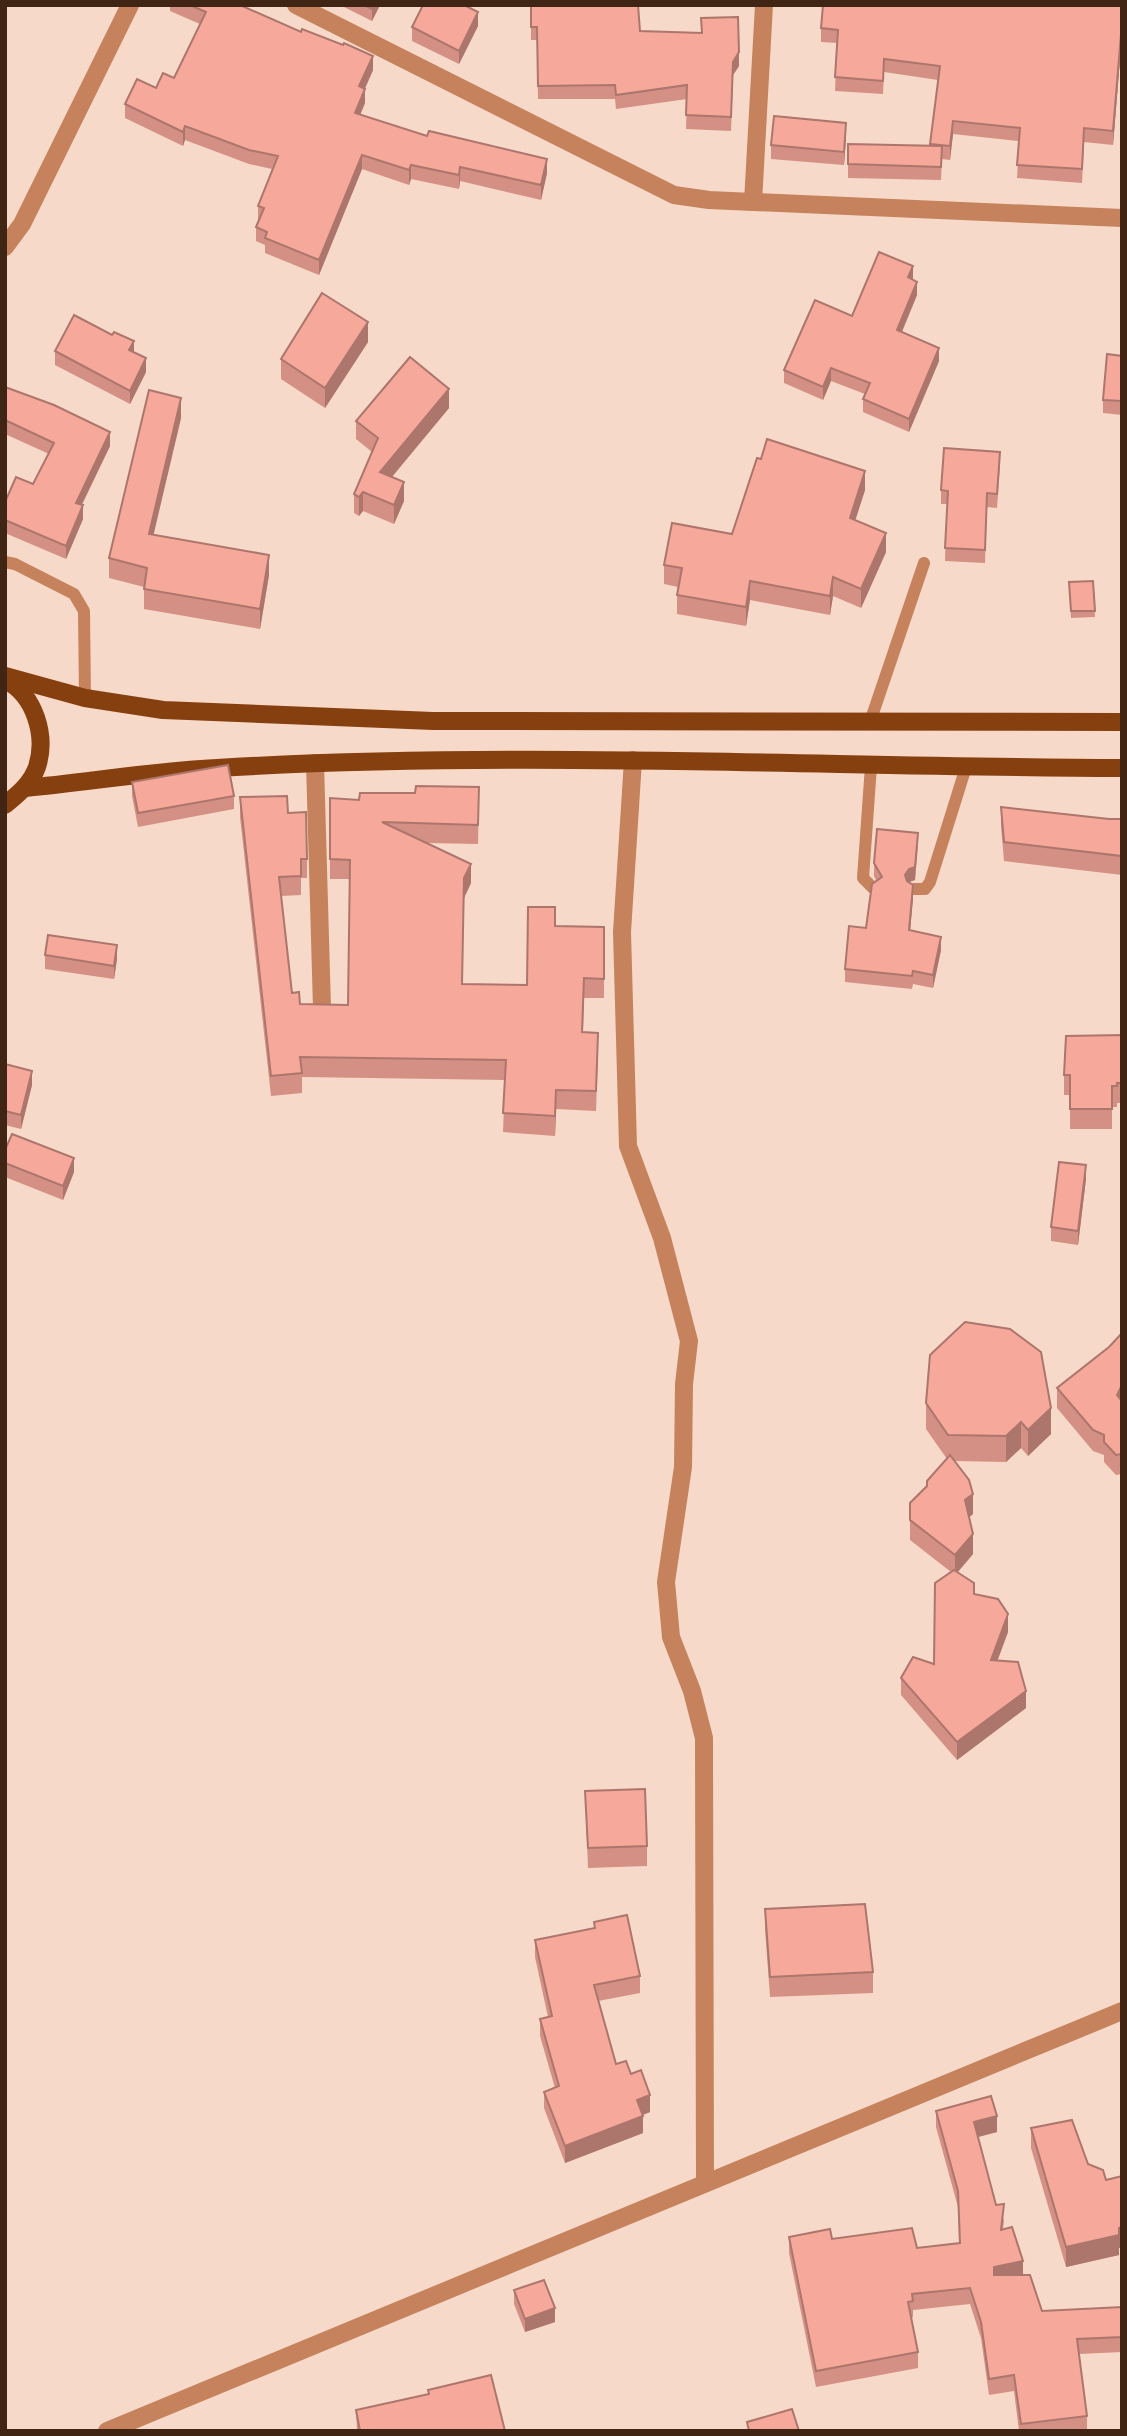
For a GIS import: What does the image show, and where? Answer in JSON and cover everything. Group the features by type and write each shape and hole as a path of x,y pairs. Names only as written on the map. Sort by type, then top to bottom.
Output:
{"main road":[{"path":"5,678 85,698 163,710 433,720 1122,722"},
{"path":"5,678 27,699 38,720 41,744 37,768 25,788 5,805"},
{"path":"25,788 182,770 315,763 633,760 871,766 1122,768"}],"street":[{"path":"5,247 22,224 130,5"},
{"path":"296,5 643,182 674,195 753,202 1122,218"},
{"path":"753,202 764,5"},
{"path":"633,760 622,932 628,1146 662,1238 689,1341 684,1384 683,1467 666,1583 671,1637 692,1691 704,1738 705,2183"},
{"path":"315,763 322,1008"},
{"path":"114,2429 1122,2011"}],"lane":[{"path":"5,562 15,564 74,594 84,611 85,698"},
{"path":"870,722 924,563"},
{"path":"871,766 863,878 873,888"},
{"path":"914,889 925,889 930,882 966,767"}],"building":[{"path":"190,5 240,5 301,32 302,29 373,56 359,86 365,89 355,113 427,136 429,131 547,159 541,185 460,167 459,175 411,165 409,170 362,155 319,260 265,238 267,232 256,227 264,208 258,206 278,156 249,150 185,126 183,132 125,104 137,79 156,88 163,73 174,78 206,12"},
{"path":"423,5 464,5 478,12 459,51 412,27"},
{"path":"531,5 638,5 640,31 702,33 701,18 738,17 739,52 733,62 731,117 686,115 687,85 616,95 615,85 538,86 537,27 531,27"},
{"path":"823,5 1122,5 1113,131 1084,128 1082,169 1017,165 1020,128 953,121 950,146 930,144 940,66 884,59 883,81 835,77 838,30 821,28"},
{"path":"774,116 846,123 844,152 771,145"},
{"path":"848,144 942,146 941,167 848,164"},
{"path":"879,252 913,266 908,277 917,282 897,330 939,348 909,419 863,399 870,383 831,368 823,387 784,370 815,300 852,316"},
{"path":"322,293 368,322 325,388 281,359"},
{"path":"74,315 112,335 114,332 134,341 129,350 146,358 130,391 55,351"},
{"path":"1107,354 1122,356 1122,401 1103,400"},
{"path":"410,357 449,389 380,472 404,482 394,505 363,492 359,497 354,494 378,438 356,421"},
{"path":"5,387 54,405 110,432 76,503 83,505 66,546 5,520 5,502 16,477 33,484 54,443 5,420"},
{"path":"149,390 181,398 149,534 269,555 260,609 144,589 147,568 109,558"},
{"path":"767,439 865,471 850,518 886,533 861,589 833,577 830,596 750,581 746,607 677,595 682,568 664,565 672,523 732,534 757,458 761,459"},
{"path":"944,448 1000,452 997,494 987,493 985,550 945,548 948,491 941,490"},
{"path":"1093,581 1095,611 1071,611 1069,582"},
{"path":"228,765 234,796 138,813 132,782"},
{"path":"416,786 479,787 478,825 382,822 471,864 464,878 462,984 527,985 528,907 555,907 555,926 604,927 604,979 584,978 582,1032 598,1033 596,1091 556,1090 555,1116 503,1113 506,1060 300,1057 302,1073 271,1076 240,797 287,796 288,813 306,812 307,859 301,859 301,876 279,877 292,993 299,992 300,1004 348,1005 350,860 330,859 330,798 359,800 360,793 415,793"},
{"path":"1001,807 1122,819 1122,856 1004,842"},
{"path":"877,829 918,833 915,867 909,869 905,875 907,881 913,885 909,930 941,937 933,975 913,971 912,976 845,969 849,926 866,928 872,884 882,877 874,863"},
{"path":"48,935 117,945 114,966 45,955"},
{"path":"1122,1035 1122,1083 1112,1086 1112,1109 1070,1109 1070,1075 1064,1075 1066,1036"},
{"path":"5,1064 32,1071 21,1115 5,1111"},
{"path":"12,1134 74,1158 63,1186 5,1163 5,1150"},
{"path":"1059,1162 1086,1165 1078,1231 1051,1227"},
{"path":"965,1322 1010,1329 1041,1352 1051,1408 1028,1430 1021,1422 1006,1436 948,1435 926,1403 930,1355"},
{"path":"1122,1333 1122,1385 1117,1395 1122,1401 1122,1454 1116,1455 1104,1442 1104,1435 1093,1430 1057,1388 1109,1347"},
{"path":"950,1455 969,1480 973,1494 965,1500 973,1534 955,1555 910,1520 910,1503 927,1486 927,1481"},
{"path":"954,1570 974,1583 974,1594 998,1599 1008,1614 991,1660 1018,1662 1026,1691 957,1742 901,1678 913,1657 934,1664 935,1583"},
{"path":"645,1789 647,1846 588,1848 585,1791"},
{"path":"865,1904 873,1972 770,1977 765,1909"},
{"path":"627,1915 640,1976 594,1985 616,2064 626,2061 631,2074 641,2070 650,2095 637,2100 643,2116 565,2146 544,2092 559,2086 540,2019 552,2016 535,1940 595,1928 594,1922"},
{"path":"991,2096 997,2116 974,2122 996,2205 1004,2204 1001,2230 1012,2227 1023,2261 994,2267 994,2275 1030,2275 1042,2311 1122,2307 1122,2337 1077,2339 1087,2416 1021,2424 1014,2375 989,2379 981,2322 970,2288 912,2294 913,2301 908,2302 918,2352 816,2371 789,2237 830,2229 832,2239 912,2228 917,2248 960,2243 958,2191 936,2111"},
{"path":"1072,2120 1088,2164 1103,2170 1106,2180 1122,2176 1122,2227 1119,2228 1119,2235 1066,2247 1031,2128"},
{"path":"544,2280 555,2308 525,2319 514,2290"},
{"path":"491,2375 505,2431 360,2431 356,2410 429,2394 428,2390"},
{"path":"792,2409 799,2431 749,2431 747,2422"}]}
